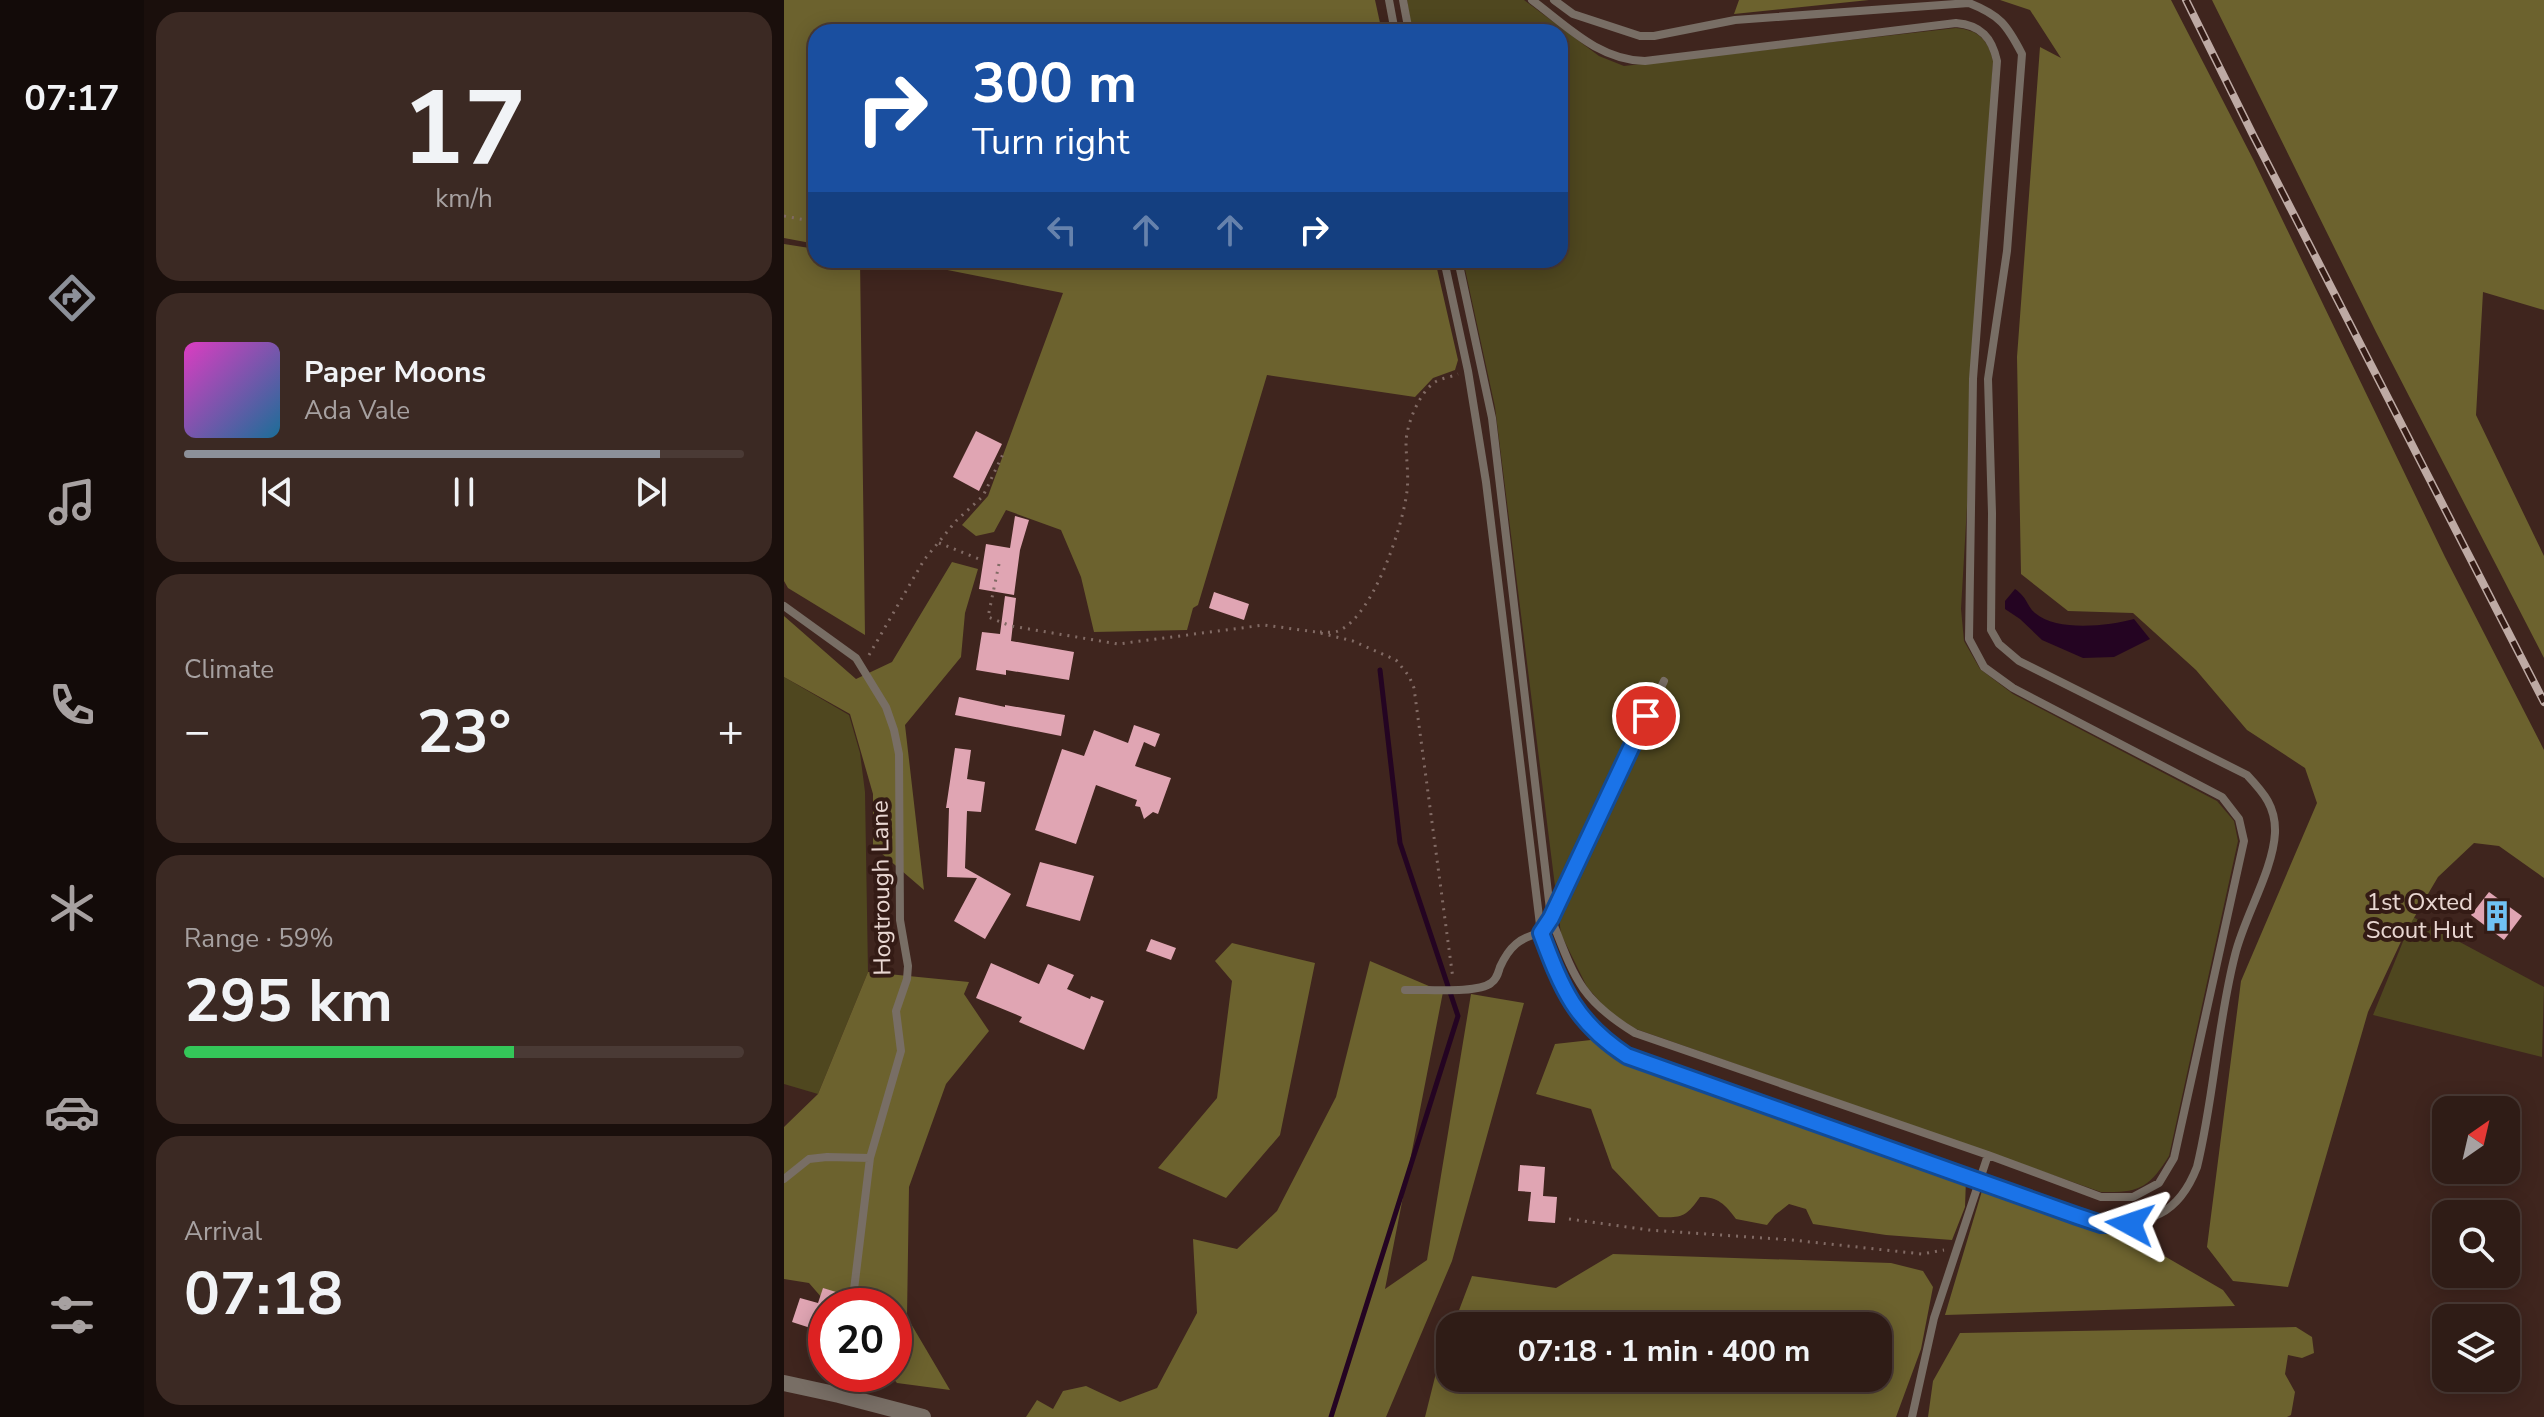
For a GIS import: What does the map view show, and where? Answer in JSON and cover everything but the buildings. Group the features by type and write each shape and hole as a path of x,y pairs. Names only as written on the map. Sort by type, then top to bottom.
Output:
{"street":[{"path":"784,1383 923,1417"}],"lane":[{"path":"1389,0 1394,24"},
{"path":"1403,0 1408,24"},
{"path":"1532,0 1564,24"},
{"path":"1446,268 1468,371 1486,482 1541,933 1568,1000 1605,1042 1627,1056 2101,1224 2130,1224 2156,1217 2174,1205 2189,1186 2197,1167 2225,994 2236,950 2275,836 2275,815 2266,794 2247,775 2019,661 1999,644 1991,630 1988,379 2007,251 2022,54 2008,27 1992,12 1969,3 1735,20 1640,36 1573,14 1554,0"},
{"path":"1460,268 1492,418 1551,918 1585,993 1607,1016 1635,1033 2101,1197 2133,1197 2159,1183 2174,1158 2244,841 2239,819 2222,797 2013,688 1984,667 1969,639 1973,379 1997,61 1993,45 1983,31 1969,24 1956,23 1625,61 1603,53 1568,27"},
{"name":"Hogtrough Lane","path":"784,606 856,658 886,707 899,754 900,920 908,966 896,1011 901,1051 870,1158 854,1288"},
{"path":"1405,990 1484,987 1491,983 1516,942 1541,933 1551,918 1664,681"},
{"path":"1912,1417 1934,1318 1988,1155"},
{"path":"784,1179 809,1159 870,1158"},
{"path":"859,1392 860,1400"}],"path":[{"path":"784,216 808,220"},
{"path":"1316,632 1337,631 1366,606 1377,585 1407,491 1406,438 1411,421 1424,392 1436,382 1468,371"},
{"path":"862,669 924,560 956,521 983,496 1004,452"},
{"path":"939,543 979,559"},
{"path":"999,564 988,617 1011,626 1118,644 1264,625 1353,641 1396,660 1414,688 1454,989"},
{"path":"1569,1219 1649,1230 1792,1240 1922,1254 1948,1249 1960,1238"}],"shaded area":[{"path":"784,0 1375,0 1380,24 808,24 808,242 784,238"},
{"path":"1407,0 1524,0 1556,24 1411,24"},
{"path":"1739,0 1869,0 1734,14"},
{"path":"2000,0 2171,0 2254,161 2445,557 2544,750 2544,878 2499,846 2474,843 2438,877 2405,933 2368,1012 2288,1287 2233,1281 2207,1247 2241,981 2317,803 2305,768 2247,730 2196,670 2133,613 2068,611 2021,574 2017,357 2040,47 2061,58 2030,10"},
{"path":"2212,0 2544,0 2544,310 2483,292 2476,415 2544,556 2544,658 2376,332"},
{"path":"1956,28 1970,31 1985,41 1993,61 1961,609 1964,641 1980,669 2013,694 2217,801 2234,821 2238,841 2169,1156 2149,1182 2125,1191 2101,1192 1636,1029 1609,1012 1587,987 1561,934 1495,407 1465,268 1568,268 1568,33 1599,56 1624,66"},
{"path":"784,244 808,248 808,268 860,268 865,635 788,588 784,581"},
{"path":"937,268 1437,268 1458,360 1455,370 1433,378 1415,397 1267,375 1198,605 1193,608 1187,630 1094,632 1081,577 1061,530 1006,510 994,532 976,536 962,525 988,496 1063,293"},
{"path":"952,562 978,569 965,613 961,657 905,725 924,890 873,846 873,794 850,714 784,677 784,616 856,679 892,662"},
{"path":"2015,589 2035,613 2045,619 2083,626 2134,619 2150,639 2114,657 2083,658 2042,640 2005,609 2005,601"},
{"path":"784,677 849,715 860,753 865,792 868,972 818,1094 784,1084"},
{"path":"2413,917 2544,987 2542,1057 2373,1015"},
{"path":"1232,943 1315,963 1280,1135 1226,1198 1158,1168 1217,1098 1232,981 1215,961"},
{"path":"1370,961 1443,992 1385,1289 1427,1260 1471,994 1524,1003 1452,1261 1386,1417 1026,1417 1037,1400 1053,1409 1063,1391 1086,1386 1120,1402 1157,1388 1197,1313 1193,1239 1237,1249 1277,1211 1336,1097"},
{"path":"868,972 969,982 964,994 989,1031 946,1084 909,1187 907,1288 813,1288 809,1283 784,1279 784,1127 818,1094"},
{"path":"1591,1040 1859,1134 1966,1179 1965,1207 1952,1240 1886,1235 1813,1224 1806,1209 1789,1204 1767,1225 1736,1219 1721,1202 1706,1197 1700,1197 1683,1215 1659,1217 1612,1168 1591,1109 1536,1094 1555,1044"},
{"path":"1984,1184 2166,1257 2223,1290 2235,1306 1945,1315"},
{"path":"1613,1254 1891,1263 1923,1271 1933,1287 1921,1349 1896,1417 1425,1417 1436,1373 1436,1392 1892,1392 1892,1312 1458,1312 1472,1276 1556,1288"},
{"path":"912,1325 950,1390 912,1385"},
{"path":"2296,1327 2312,1337 2314,1353 2302,1358 2288,1355 2285,1374 2295,1392 2291,1415 2287,1417 1928,1417 1933,1381 1960,1333"}],"waterway":[{"path":"1331,1417 1458,1016 1400,843 1380,670"}],"railway":[{"path":"2186,0 2544,702"}],"place":[{"name":"1st Oxted Scout Hut","path":"2497,916"}],"route":[{"path":"1646,716 1551,918 1541,933 1568,1000 1605,1042 1627,1056 2077,1216 2101,1224 2130,1224"}]}
